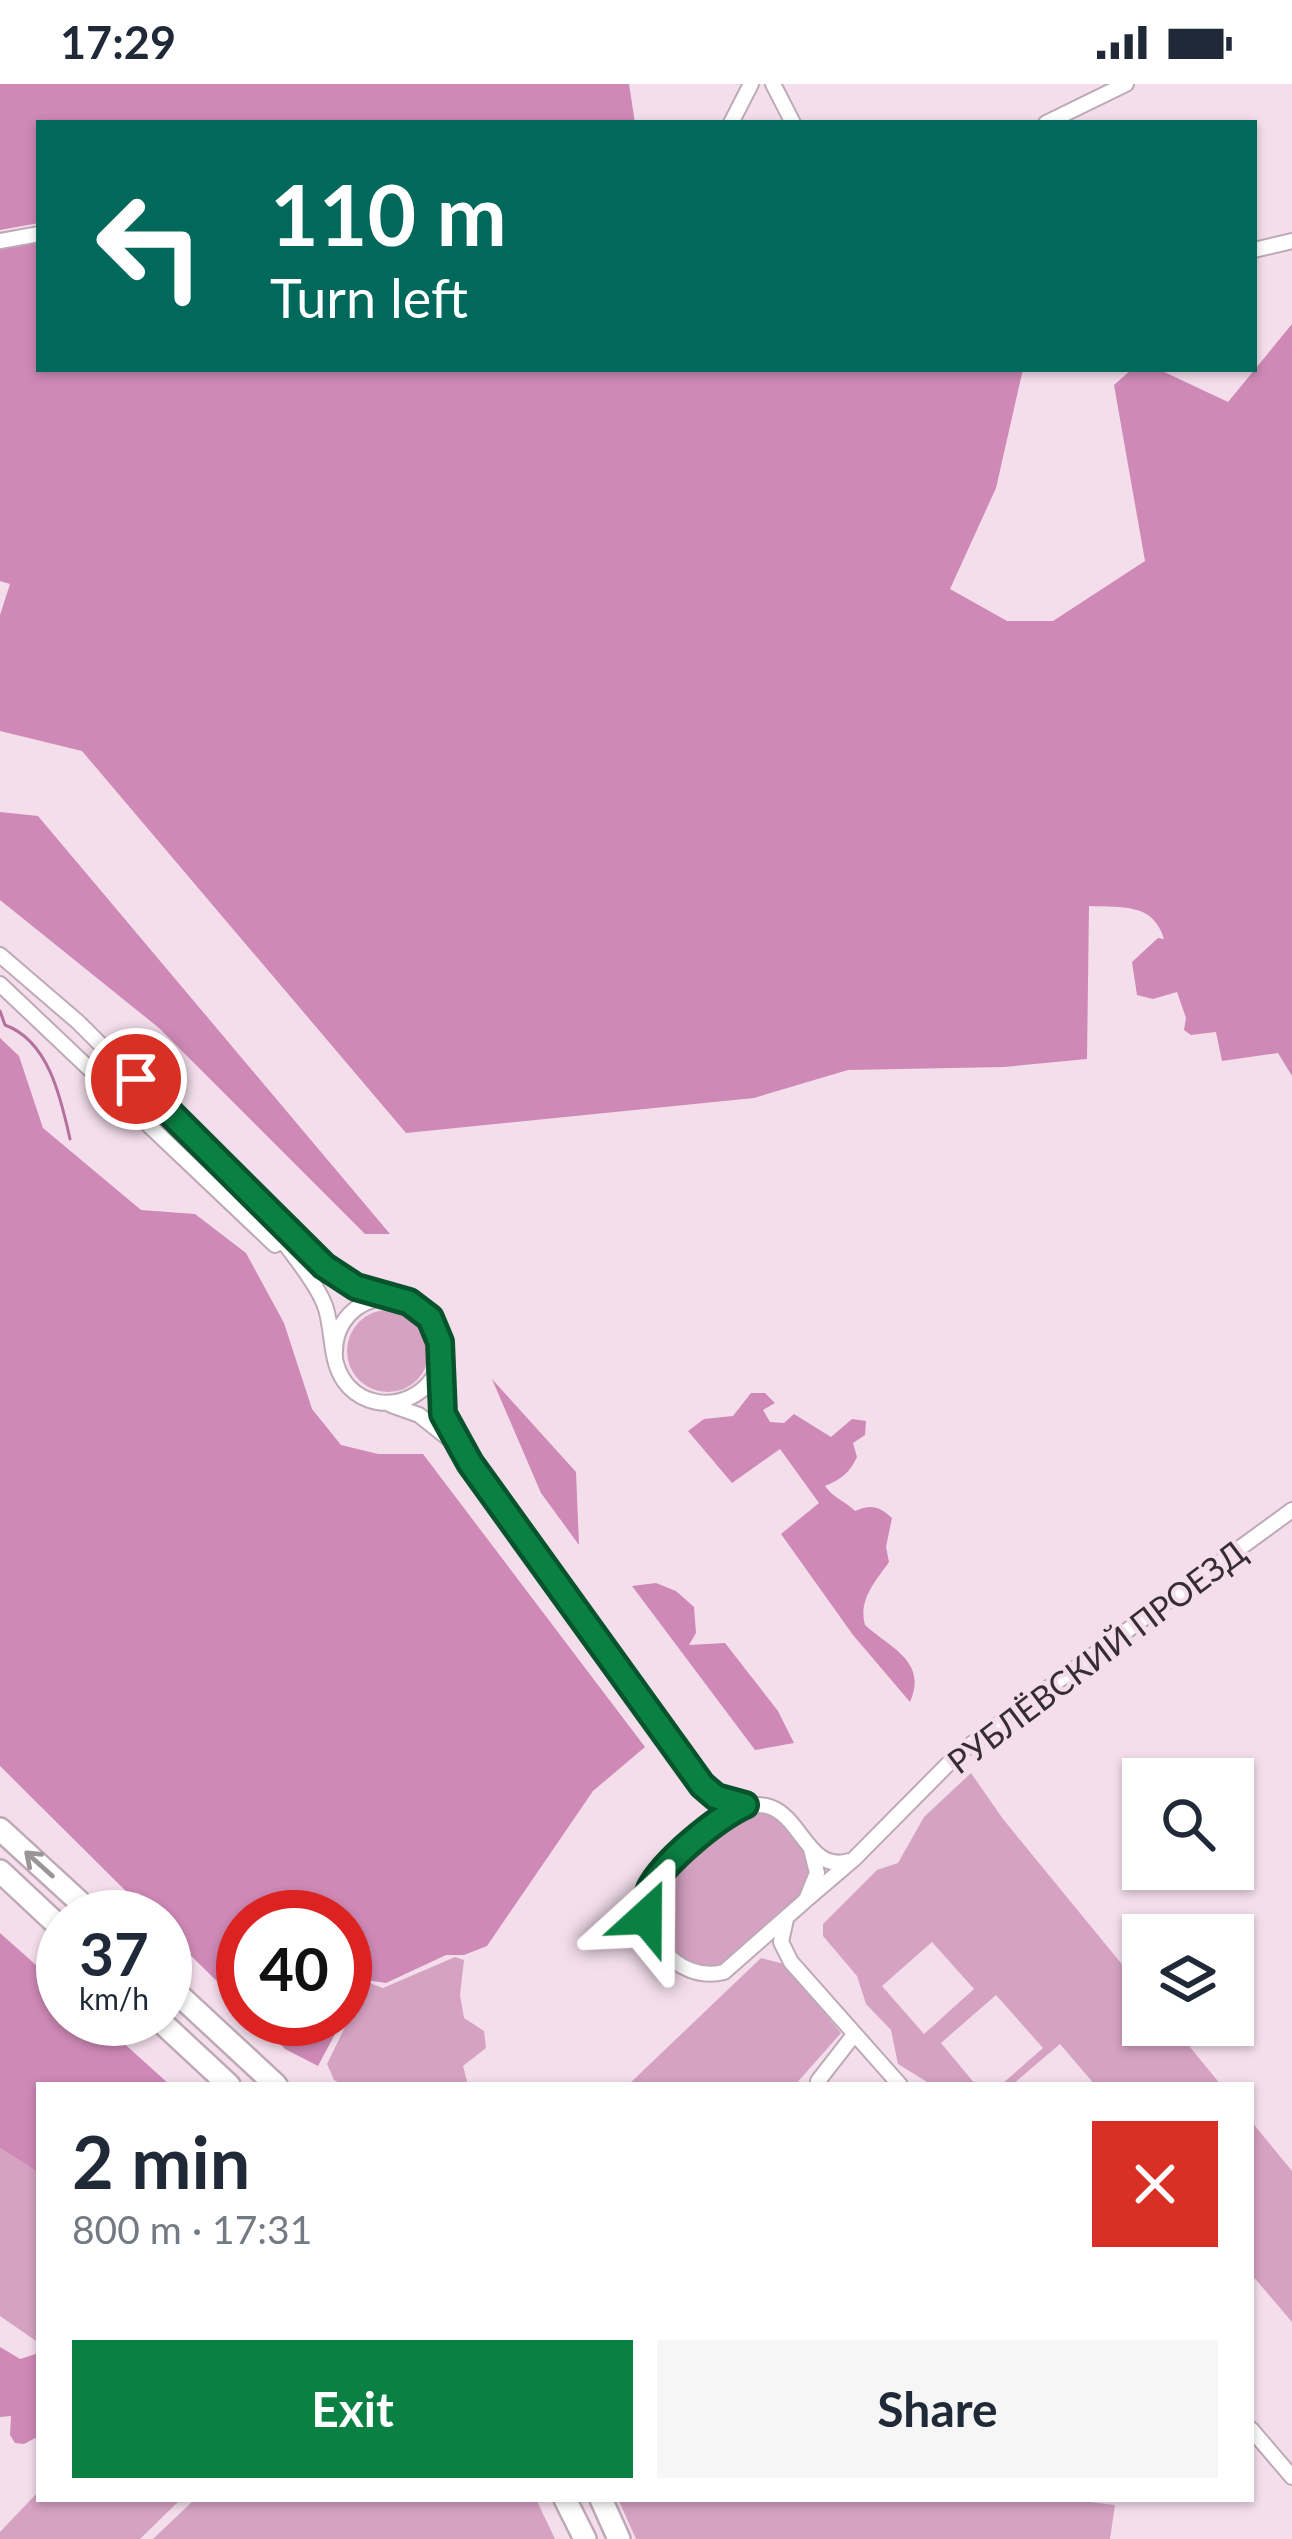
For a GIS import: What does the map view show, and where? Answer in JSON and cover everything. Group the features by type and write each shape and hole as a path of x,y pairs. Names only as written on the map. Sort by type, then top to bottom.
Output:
{"highway":[{"path":"0,1829 67,1890"},
{"path":"0,1871 36,1905"},
{"path":"192,2007 273,2082"},
{"path":"187,2046 226,2082"},
{"path":"566,2502 585,2539"},
{"path":"602,2502 620,2539"}],"street":[{"path":"733,120 751,84"},
{"path":"773,84 792,120"},
{"path":"1052,120 1126,84"},
{"path":"0,241 36,235"},
{"path":"1257,249 1292,241"},
{"path":"0,955 78,1022 324,1266 356,1287 409,1302 430,1318 441,1350 443,1414 470,1463 702,1785 716,1797 771,1807 831,1863 854,1859"},
{"path":"0,984 297,1264"},
{"path":"218,1162 326,1308 335,1359 351,1389 433,1423 470,1463"},
{"path":"335,1359 335,1341 346,1317 366,1301 392,1297"},
{"path":"374,1402 400,1402 423,1390 438,1368 441,1350"},
{"name":"РУБЛЁВСКИЙ ПРОЕЗД","path":"806,1900 854,1859 958,1754 1292,1510"},
{"path":"702,1785 710,1812 706,1831"},
{"path":"745,1805 706,1831 651,1886 646,1917 652,1934 676,1962 698,1974 724,1972 747,1954 806,1900 817,1873 811,1849"},
{"path":"786,1919 781,1942 791,1962 897,2082"},
{"path":"747,1954 770,1952 791,1962"},
{"path":"818,2080 854,2036"},
{"path":"1254,2433 1292,2477"}],"shaded area":[{"path":"0,84 629,84 635,120 36,120 36,224 0,230"},
{"path":"36,240 36,372 1022,372 996,488 950,589 1007,621 1053,621 1145,561 1114,385 1129,372 1164,372 1228,402 1292,324 1292,1076 1278,1053 1222,1061 1216,1032 1191,1035 1184,1030 1186,1018 1177,992 1153,999 1137,995 1132,962 1158,938 1164,939 1159,927 1135,909 1089,906 1087,1059 1004,1067 848,1070 754,1098 406,1133 82,751 0,731 0,615 10,584 0,581 0,246"},
{"path":"0,812 38,816 390,1234 365,1234 159,1028 0,900"},
{"path":"0,1038 19,1056 43,1128 141,1210 195,1214 246,1253 284,1323 312,1409 341,1445 378,1454 423,1454 645,1747 593,1791 487,1946 464,1955 446,1955 386,1983 372,1981 372,1890 216,1890 216,1980 192,1957 192,1890 125,1890 0,1766"},
{"path":"388,1310 417,1322 429,1351 417,1380 388,1392 359,1380 347,1351 359,1322"},
{"path":"492,1379 576,1472 579,1545 541,1493"},
{"path":"751,1393 765,1393 775,1403 763,1410 770,1422 784,1423 794,1414 831,1437 852,1419 866,1421 865,1435 853,1443 854,1463 825,1486 855,1511 875,1507 892,1518 886,1547 889,1562 869,1592 863,1616 865,1625 910,1666 914,1688 910,1702 853,1635 781,1534 819,1503 780,1449 732,1483 688,1431 704,1419 733,1416"},
{"path":"656,1583 676,1591 694,1607 696,1633 689,1645 725,1643 778,1711 794,1743 755,1750 632,1586"},
{"path":"971,1773 1122,1964 1122,2046 1189,2046 1219,2082 1092,2082 1060,2044 1016,2082 1004,2082 1043,2048 996,1995 941,2043 974,2082 927,2082 898,2064 891,2030 866,2004 857,1976 823,1936 823,1924 877,1870 898,1863 924,1817","holes":["932,1942 974,1989 924,2034 882,1986"]},
{"path":"749,1811 770,1815 790,1831 807,1856 808,1879 793,1903 748,1945 718,1964 695,1965 677,1953 659,1931 651,1909 654,1892 691,1850"},
{"path":"0,1933 36,1965 36,2046 127,2046 167,2082 36,2082 36,2171 0,2148"},
{"path":"455,1957 464,1960 460,1995 464,2018 484,2031 486,2048 463,2066 467,2082 334,2080 327,2064 336,2046 372,2046 372,1984 383,1988"},
{"path":"761,1958 784,1964 841,2033 798,2082 631,2082"},
{"path":"282,2046 329,2046 318,2066"},
{"path":"1254,2125 1292,2171 1292,2322 1254,2278"},
{"path":"0,2148 36,2171 36,2341 0,2316"},
{"path":"0,2347 20,2359 36,2354 36,2438 15,2443 10,2435 11,2416 0,2417"},
{"path":"36,2494 36,2502 178,2502 140,2539 0,2539 0,2532"},
{"path":"192,2502 537,2502 555,2539 153,2539"},
{"path":"619,2502 1115,2505 1110,2539 636,2539"}],"waterway":[{"path":"0,1011 5,1025 20,1033 43,1058 70,1139"}],"route":[{"path":"136,1079 324,1266 356,1287 409,1302 430,1318 440,1342 443,1414 470,1463 702,1785 716,1797 745,1805 726,1814 663,1872 651,1886 646,1917"}]}
